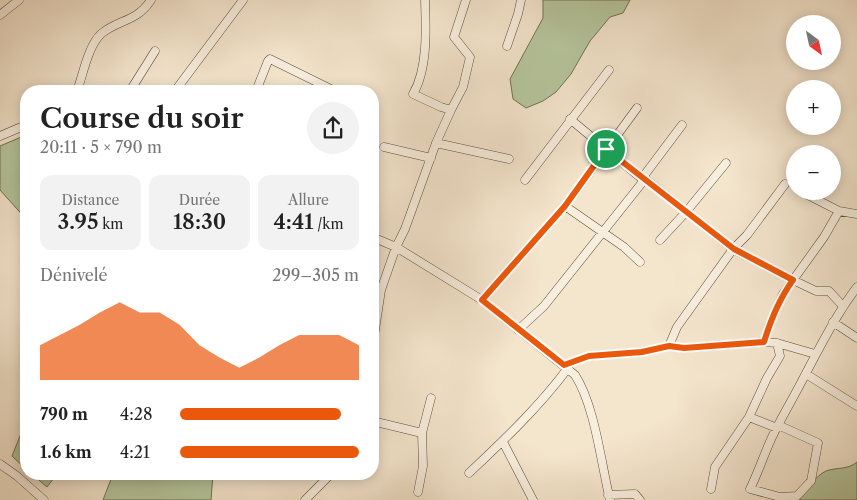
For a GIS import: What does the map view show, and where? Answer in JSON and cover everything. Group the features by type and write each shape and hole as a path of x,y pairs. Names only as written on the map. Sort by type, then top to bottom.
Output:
{"street":[{"path":"79,85 94,42 103,33 140,13 151,0"},
{"path":"179,85 243,0"},
{"path":"425,0 426,29 423,59 420,79 413,94 450,110"},
{"path":"379,308 382,290 396,247 436,143 450,110 463,87 470,56 454,37 466,0"},
{"path":"507,46 521,0"},
{"path":"0,15 15,2"},
{"path":"134,85 155,51"},
{"path":"258,85 270,59 323,85"},
{"path":"525,180 609,70"},
{"path":"482,300 565,206 637,108"},
{"path":"570,119 734,249 816,291 829,291 843,306"},
{"path":"518,330 544,306 602,233 682,126"},
{"path":"0,136 20,128"},
{"path":"436,143 509,159"},
{"path":"384,147 431,158"},
{"path":"660,240 686,212 726,163"},
{"path":"593,226 611,219 643,178"},
{"path":"669,346 677,328 734,249 747,235 784,183 786,184"},
{"path":"817,200 838,211 857,214"},
{"path":"565,206 624,247 640,262"},
{"path":"764,342 783,294 824,236 838,211"},
{"path":"379,240 396,247 482,300 566,367 581,384 587,401 609,498 635,494 640,500"},
{"path":"749,417 777,427 818,443 811,481 797,496 780,497 750,489 777,427 815,354 843,306 857,287"},
{"path":"833,322 857,338"},
{"path":"469,474 537,407 566,367 589,356 642,352 669,346 684,348 764,342 777,343 815,354"},
{"path":"711,490 715,467 749,417 767,378 780,356 777,343"},
{"path":"806,374 857,406"},
{"path":"418,492 423,466 422,433 430,398"},
{"path":"379,423 422,433"},
{"path":"503,442 533,500"},
{"path":"0,464 20,479"},
{"path":"22,480 44,500"},
{"path":"304,500 325,480"}],"green space":[{"path":"543,0 630,0 623,13 610,17 590,41 571,74 556,92 543,101 526,108 513,99 510,79 543,18"},
{"path":"20,138 20,212 0,190 0,146"},
{"path":"20,436 20,463 12,456"},
{"path":"857,462 857,500 798,500 810,484 822,473 854,465"},
{"path":"39,480 52,480 47,487"},
{"path":"111,480 213,480 211,500 103,500"}],"route":[{"path":"606,149 734,249 793,280 783,294 764,342 684,348 669,346 642,352 589,356 564,365 482,300 565,206 606,149"}]}
